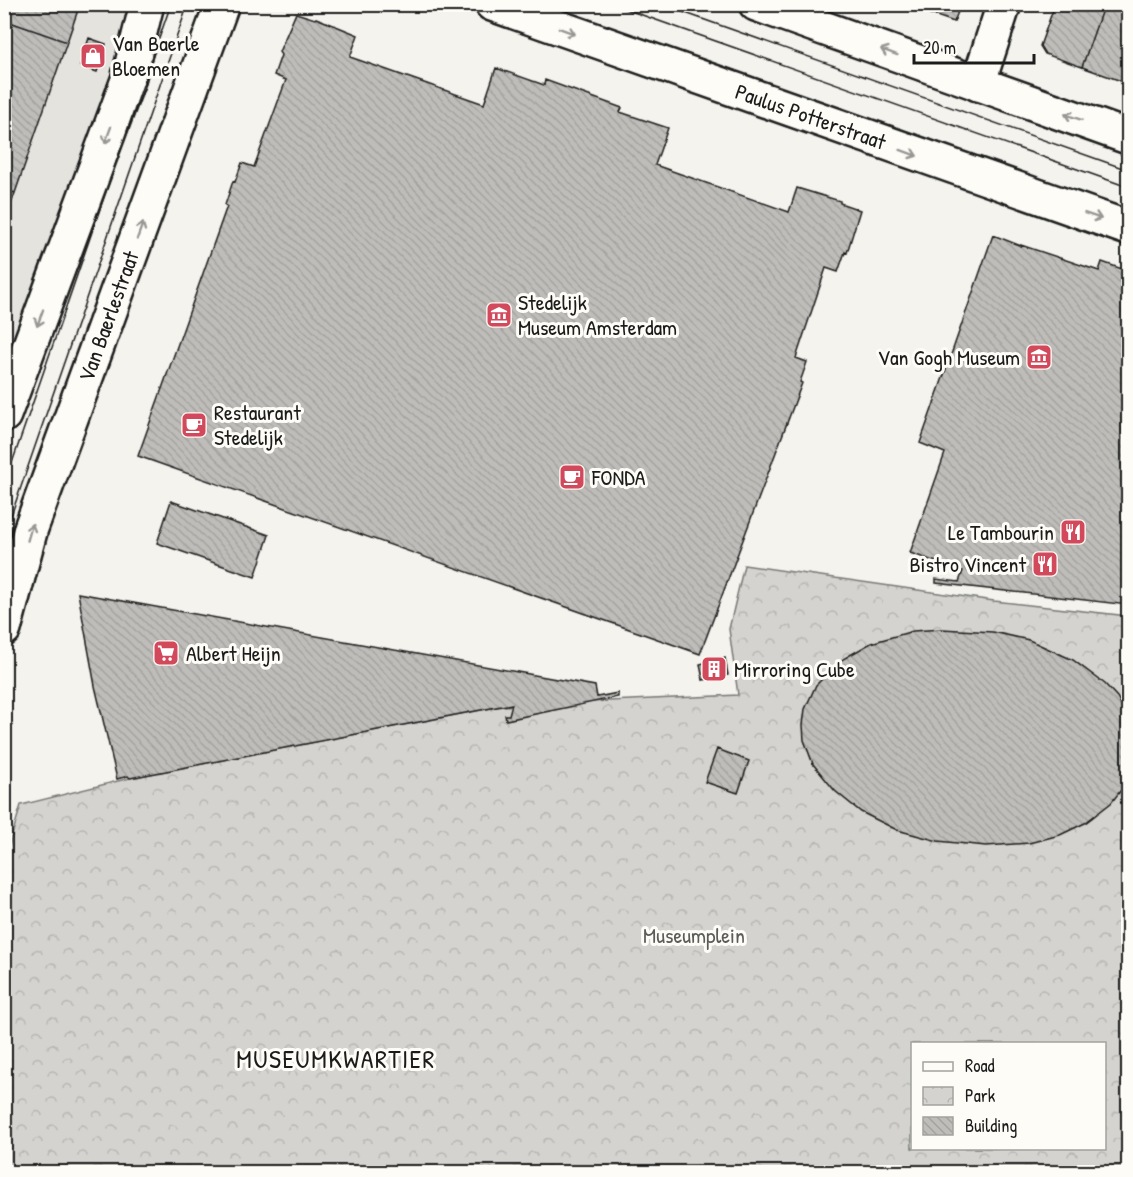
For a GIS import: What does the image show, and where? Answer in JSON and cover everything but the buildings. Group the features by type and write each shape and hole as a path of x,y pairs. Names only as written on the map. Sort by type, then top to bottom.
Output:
{"street":[{"path":"4,415 128,80 147,4"},
{"name":"Van Baerlestraat","path":"4,630 31,528 222,4"},
{"name":"Paulus Potterstraat","path":"492,4 1128,228"},
{"path":"756,4 1128,137"},
{"path":"978,84 1004,4"}],"shaded area":[{"path":"18,5 147,5 4,392 4,41"}],"green space":[{"name":"Museumplein","path":"744,565 994,601 1128,616 1128,1172 5,1172 4,862 21,805 130,778 502,706 738,695 729,629"}],"tram line":[{"path":"4,486 171,4"},
{"path":"4,536 188,4"},
{"path":"611,4 1128,187"},
{"path":"660,4 1128,170"}],"place":[{"name":"Van Baerle Bloemen","path":"93,56"},
{"name":"Stedelijk Museum Amsterdam","path":"499,315"},
{"name":"Van Gogh Museum","path":"1039,357"},
{"name":"Restaurant Stedelijk","path":"194,425"},
{"name":"FONDA","path":"572,477"},
{"name":"Le Tambourin","path":"1073,532"},
{"name":"Bistro Vincent","path":"1045,564"},
{"name":"Albert Heijn","path":"166,653"},
{"name":"Mirroring Cube","path":"714,669"}],"district":[{"name":"MUSEUMKWARTIER","path":"336,1059"}]}
